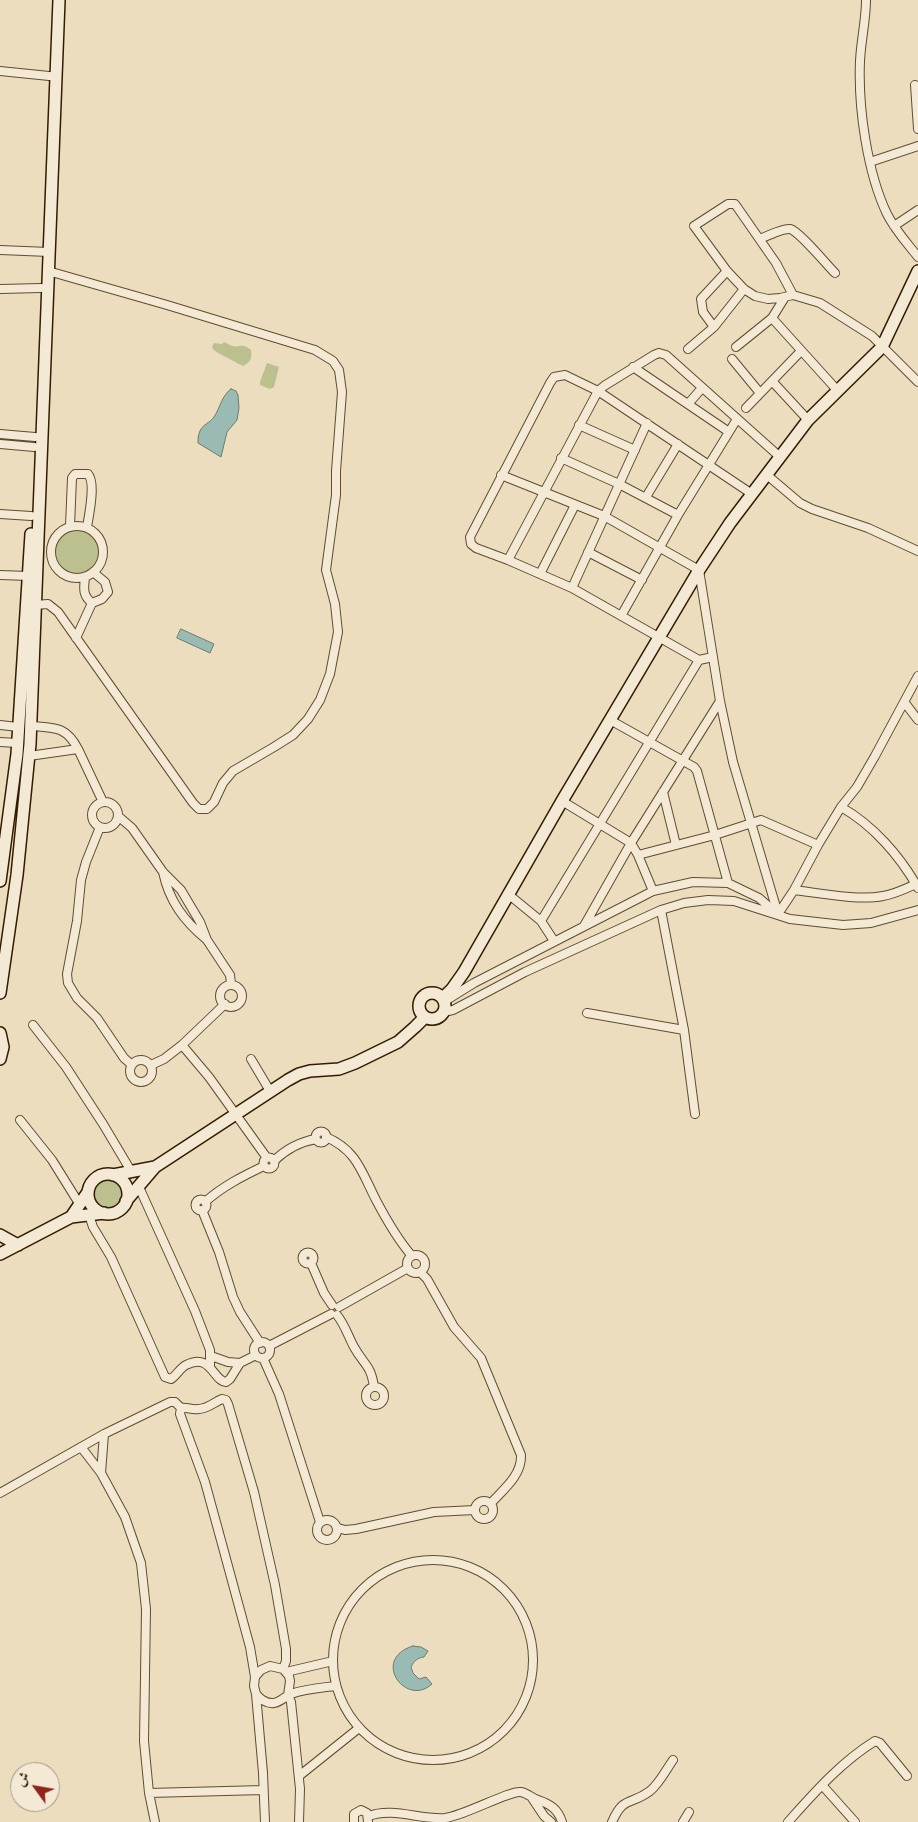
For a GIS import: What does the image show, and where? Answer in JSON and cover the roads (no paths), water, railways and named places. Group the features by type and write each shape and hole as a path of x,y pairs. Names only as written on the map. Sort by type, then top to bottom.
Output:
{"street":[{"path":"0,993 17,875 31,726 48,271 46,252 52,0"},
{"path":"0,881 17,743 28,576 41,288 46,252 60,0"},
{"path":"866,0 860,63 862,109 870,162 886,213 918,257"},
{"path":"0,71 49,76"},
{"path":"915,85 918,128"},
{"path":"870,162 918,146"},
{"path":"793,295 760,239 738,207 733,203 723,206 694,226 727,271 744,289 756,296 768,299 793,295 828,307 872,336 918,382"},
{"path":"894,226 918,210"},
{"path":"760,239 786,229 793,230 835,273"},
{"path":"0,250 46,252"},
{"path":"35,605 48,604 58,612 199,809 207,809 214,802 223,783 233,771 274,748 292,735 308,718 326,687 335,655 338,632 335,604 326,570 336,495 342,392 339,370 334,361 315,350 48,271"},
{"path":"714,327 703,312 701,299 727,271"},
{"path":"918,271 882,347 808,420 730,523 699,570 562,801 464,972 452,989 443,1004 434,1019 425,1017 418,1006 423,996 433,992 443,1004 453,1010 525,972 661,910 684,903 708,900 734,902 790,919 842,925 871,922 918,910"},
{"path":"0,289 41,288"},
{"path":"688,349 714,327 744,289"},
{"path":"736,347 772,318 785,297"},
{"path":"772,318 838,390"},
{"path":"746,408 801,351"},
{"path":"508,560 543,491 598,391 633,367 659,353 666,355 780,457"},
{"path":"732,359 760,393"},
{"path":"633,367 729,432"},
{"path":"713,657 699,660 572,588 476,548 470,540 471,534 501,474 554,377 562,375 568,376 598,391 752,494"},
{"path":"772,381 808,420"},
{"path":"688,404 702,388"},
{"path":"621,616 678,515 737,419"},
{"path":"572,588 647,423"},
{"path":"579,425 635,450"},
{"path":"0,434 34,442"},
{"path":"0,444 34,442"},
{"path":"646,497 678,444"},
{"path":"561,458 646,497 678,515"},
{"path":"70,526 72,478 75,474 88,474 91,477 92,492 87,527"},
{"path":"501,474 604,516 699,570"},
{"path":"767,475 800,502 812,509 868,528 918,551"},
{"path":"540,574 576,505"},
{"path":"0,514 31,516"},
{"path":"79,525 87,527 100,538 103,546 101,563 94,572 85,577 71,578 63,574 54,564 51,552 55,538 70,526 79,525"},
{"path":"37,538 55,538"},
{"path":"588,552 642,580"},
{"path":"37,563 54,564"},
{"path":"699,570 720,701 733,762 778,914"},
{"path":"76,638 92,603 106,596 108,590 105,582 94,572"},
{"path":"0,575 28,576"},
{"path":"85,577 85,597 92,603"},
{"path":"541,921 699,660"},
{"path":"778,914 794,890 841,807 857,787 905,703 918,676"},
{"path":"584,926 631,843 720,701"},
{"path":"905,703 918,720"},
{"path":"610,720 694,767 697,771 728,883"},
{"path":"0,725 18,726"},
{"path":"31,726 60,729 73,739 103,802"},
{"path":"0,742 17,743"},
{"path":"29,756 78,749"},
{"path":"663,792 676,845"},
{"path":"562,801 631,843 653,891"},
{"path":"118,816 112,826 104,828 94,821 92,813 96,806 103,802 114,805 118,816 132,828 163,872 181,890 200,922 207,940 230,975 231,984"},
{"path":"794,890 851,897 882,897 917,886 902,864 874,831 858,816 841,807"},
{"path":"638,856 765,820 818,845"},
{"path":"100,827 81,880 77,921 67,974 68,983 78,998 97,1018 124,1058 132,1065"},
{"path":"163,872 166,889 182,916 192,928 207,940"},
{"path":"443,1004 474,982 653,891 693,882 728,883 759,898 778,914"},
{"path":"508,894 541,921 554,941"},
{"path":"661,910 684,1030 695,1114"},
{"path":"231,984 238,987 242,997 236,1006 225,1004 222,1002 220,994 224,987 231,984"},
{"path":"152,1066 182,1046 225,1004"},
{"path":"587,1012 684,1030"},
{"path":"155,1167 113,1175 107,1174 96,1178 89,1186 90,1203 98,1211 104,1213 109,1214 120,1210 155,1167 235,1113 299,1074 310,1071 339,1069 398,1042 425,1017"},
{"path":"32,1026 66,1068 104,1124 131,1171"},
{"path":"0,1035 3,1047 0,1059"},
{"path":"182,1046 209,1077 268,1162"},
{"path":"140,1059 147,1061 152,1066 151,1076 141,1082 134,1079 130,1072 132,1065 140,1059"},
{"path":"251,1059 270,1091"},
{"path":"20,1120 52,1160 80,1205"},
{"path":"260,1343 240,1312 233,1297 204,1206 217,1192 297,1144 316,1139 318,1142 323,1142 326,1138 343,1146 368,1179 375,1198 405,1248 412,1256 419,1256 424,1260 424,1266 420,1272"},
{"path":"113,1175 124,1182 128,1194 126,1201"},
{"path":"139,1187 195,1311 211,1356 210,1366"},
{"path":"72,1217 88,1192"},
{"path":"0,1254 72,1217 104,1213"},
{"path":"89,1215 93,1226 111,1257 165,1377 173,1378 183,1367 193,1363 210,1366 220,1380 226,1382 240,1363"},
{"path":"0,1235 18,1245"},
{"path":"408,1268 408,1261 412,1256"},
{"path":"311,1263 324,1293 344,1324 353,1346 369,1367 374,1387"},
{"path":"408,1268 413,1272 420,1272 427,1279 454,1327 481,1358 521,1455 520,1468 514,1478 491,1503"},
{"path":"269,1346 408,1268"},
{"path":"260,1343 263,1342 269,1346"},
{"path":"260,1343 255,1348 278,1394 320,1522 317,1532 322,1538 329,1540 336,1535 338,1528"},
{"path":"211,1356 228,1362 240,1363 259,1356 269,1355 269,1346"},
{"path":"0,1493 104,1434 170,1402 175,1402 181,1408 198,1410 206,1408 222,1399 227,1402 254,1492 276,1585 286,1648 284,1671"},
{"path":"181,1408 180,1414 205,1482 250,1647 255,1677 254,1686 265,1822"},
{"path":"101,1473 104,1434"},
{"path":"81,1447 101,1473 125,1517 141,1563 146,1609 144,1741 149,1793 155,1822"},
{"path":"485,1500 491,1503 494,1510 488,1519 481,1519 475,1510 478,1503 485,1500"},
{"path":"320,1522 329,1519 338,1528 345,1530 434,1512 475,1510"},
{"path":"419,1560 440,1560 460,1563 479,1570 490,1578 510,1596 522,1613 529,1632 533,1653 532,1673 528,1689 518,1712 506,1728 490,1742 478,1749 452,1758 432,1760 412,1758 392,1752 374,1742 359,1728 348,1714 335,1686 333,1661 334,1640 345,1614 355,1597 364,1587 381,1574 399,1565 419,1560"},
{"path":"284,1671 333,1661"},
{"path":"255,1677 265,1668 274,1666 284,1671 290,1681 288,1695 291,1702 299,1776 299,1822"},
{"path":"256,1694 263,1701 272,1703 281,1701 288,1695 310,1689 335,1686"},
{"path":"299,1776 359,1728"},
{"path":"788,1822 822,1785 851,1758 875,1741 880,1743 906,1776"},
{"path":"612,1822 622,1804 650,1792 673,1760"},
{"path":"822,1785 855,1822"},
{"path":"149,1793 263,1790"},
{"path":"354,1822 353,1817 357,1811 364,1811 369,1819 378,1812 415,1817 446,1818 469,1812 515,1792 524,1793 549,1804 556,1809 562,1822"},
{"path":"532,1798 544,1816 551,1822"},
{"path":"684,1822 689,1812"}],"water":[{"path":"231,389 236,391 238,395 239,408 237,420 227,432 221,457 198,443 198,437 201,429 214,417 223,398"},
{"path":"181,629 214,644 210,653 177,638"},
{"path":"413,1646 421,1647 428,1651 424,1657 416,1660 411,1667 413,1673 419,1679 426,1677 432,1684 422,1690 412,1690 403,1686 393,1670 394,1661 400,1652"}]}
